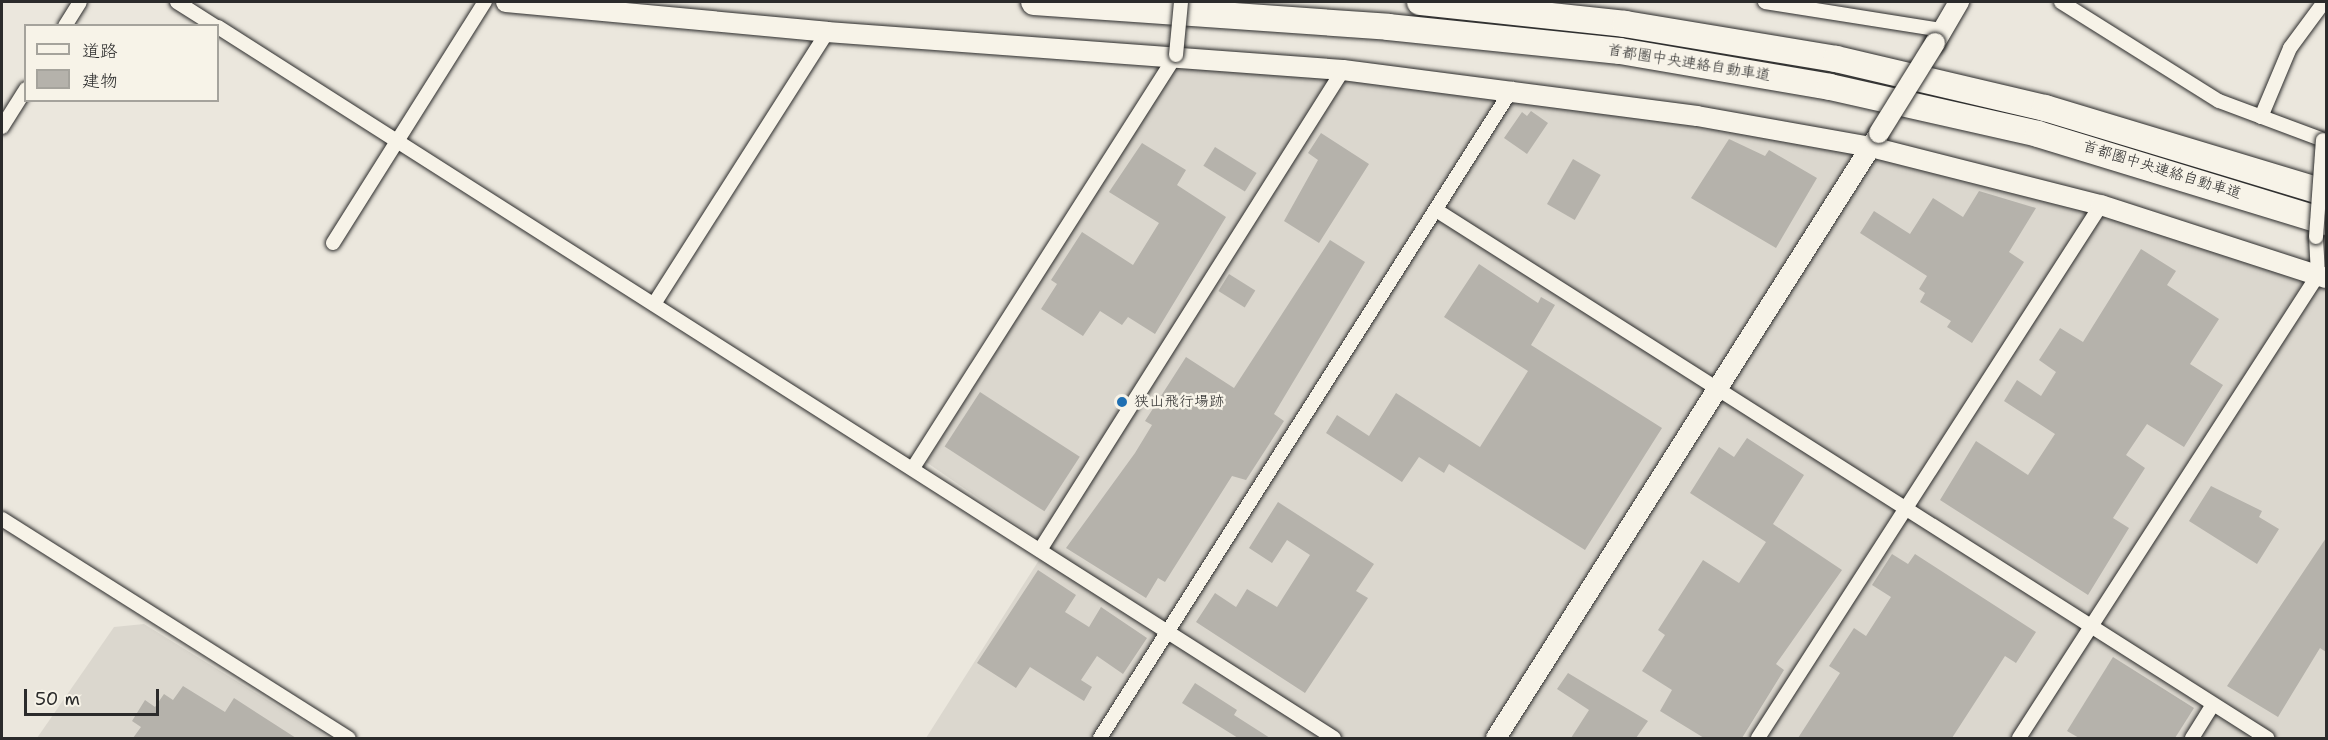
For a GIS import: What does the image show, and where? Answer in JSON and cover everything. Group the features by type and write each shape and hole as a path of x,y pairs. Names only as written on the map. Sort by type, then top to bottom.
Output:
{"highway":[{"name":"首都圏中央連絡自動車道","path":"1034,2 1388,27 1632,53 1830,87 2038,134 2321,230"},
{"name":"首都圏中央連絡自動車道","path":"1420,2 1625,24 1836,59 2045,108 2326,193"}],"street":[{"path":"66,24 80,2"},
{"path":"177,2 213,24"},
{"path":"333,243 485,2"},
{"path":"506,2 827,32 1176,55 1343,70 1512,89 1875,140 2101,205 2322,277"},
{"path":"913,468 1176,55 1181,2"},
{"path":"1765,2 1938,37"},
{"path":"1496,738 1715,386 1875,140 1959,2"},
{"path":"2019,738 2089,627 2322,277 2321,230 2325,140 2218,102 2061,2"},
{"path":"2261,117 2290,48 2324,2"},
{"path":"219,28 1334,738"},
{"path":"654,304 827,32"},
{"path":"1040,550 1343,70"},
{"path":"1100,738 1512,89"},
{"path":"2,127 24,92"},
{"path":"1758,738 2101,205"},
{"path":"1436,210 1715,386 2212,706 2267,738"},
{"path":"2,519 349,738"},
{"path":"2192,738 2212,706"}],"shaded area":[{"path":"1177,66 1349,77 1561,104 1882,157 2105,214 2326,289 2326,738 926,738 1048,546 926,462"},
{"path":"144,624 329,738 37,738 114,627"}],"building":[{"path":"1531,111 1548,123 1527,154 1504,138 1522,112 1527,116"},
{"path":"1321,133 1369,164 1319,243 1284,221 1318,160 1308,153"},
{"path":"1729,139 1765,156 1769,150 1817,178 1776,248 1691,198"},
{"path":"1142,143 1186,170 1177,185 1226,217 1155,334 1128,317 1122,325 1100,311 1083,336 1041,309 1057,284 1051,280 1082,232 1133,265 1159,223 1109,192"},
{"path":"1215,147 1257,173 1245,192 1203,166"},
{"path":"1573,159 1601,175 1575,220 1547,204"},
{"path":"1979,191 2036,208 2009,252 2024,262 1972,343 1947,327 1951,321 1920,302 1925,293 1919,289 1927,276 1860,233 1874,211 1910,234 1933,198 1963,217"},
{"path":"1330,240 1365,262 1274,414 1284,421 1246,480 1232,476 1165,582 1158,578 1146,598 1066,548 1135,453 1152,425 1145,421 1186,357 1234,388"},
{"path":"2141,249 2176,271 2167,285 2219,319 2190,364 2223,385 2184,447 2147,424 2126,455 2145,468 2113,518 2129,528 2088,595 1940,500 1976,441 2028,475 2055,434 2004,401 2017,380 2041,396 2056,372 2039,360 2060,328 2083,342"},
{"path":"1479,264 1538,303 1541,297 1555,305 1531,345 1662,428 1585,550 1449,464 1444,473 1419,457 1402,482 1326,433 1337,415 1369,436 1396,393 1480,447 1528,371 1444,317"},
{"path":"1229,274 1255,290 1245,307 1218,291"},
{"path":"980,392 1080,457 1044,511 945,447"},
{"path":"1747,438 1804,475 1773,524 1842,570 1776,664 1784,670 1742,738 1704,738 1660,711 1672,690 1642,671 1665,635 1658,630 1703,560 1739,583 1766,542 1690,493 1719,447 1734,457"},
{"path":"2211,486 2262,511 2259,517 2279,529 2257,564 2189,521"},
{"path":"1278,502 1374,564 1356,591 1368,598 1305,693 1196,622 1215,593 1236,607 1247,589 1277,607 1310,555 1287,540 1272,563 1249,548"},
{"path":"2326,538 2326,652 2320,648 2278,717 2227,686"},
{"path":"1892,554 1908,564 1915,554 2036,632 2016,663 2005,656 1952,738 1798,738 1840,673 1829,666 1854,628 1866,636 1891,597 1872,585"},
{"path":"1038,570 1076,595 1065,612 1089,627 1101,607 1147,638 1123,674 1097,656 1081,680 1092,687 1084,701 1030,667 1016,688 977,663"},
{"path":"2113,657 2194,708 2175,738 2079,738 2067,731"},
{"path":"1568,673 1648,721 1636,738 1571,738 1589,710 1557,689"},
{"path":"1195,683 1237,710 1234,715 1270,738 1238,738 1182,703"},
{"path":"183,686 225,712 234,698 296,738 133,738 141,727 132,721 145,700 155,707 164,694 173,700"}],"place":[{"name":"狭山飛行場跡","path":"1122,402"}]}
